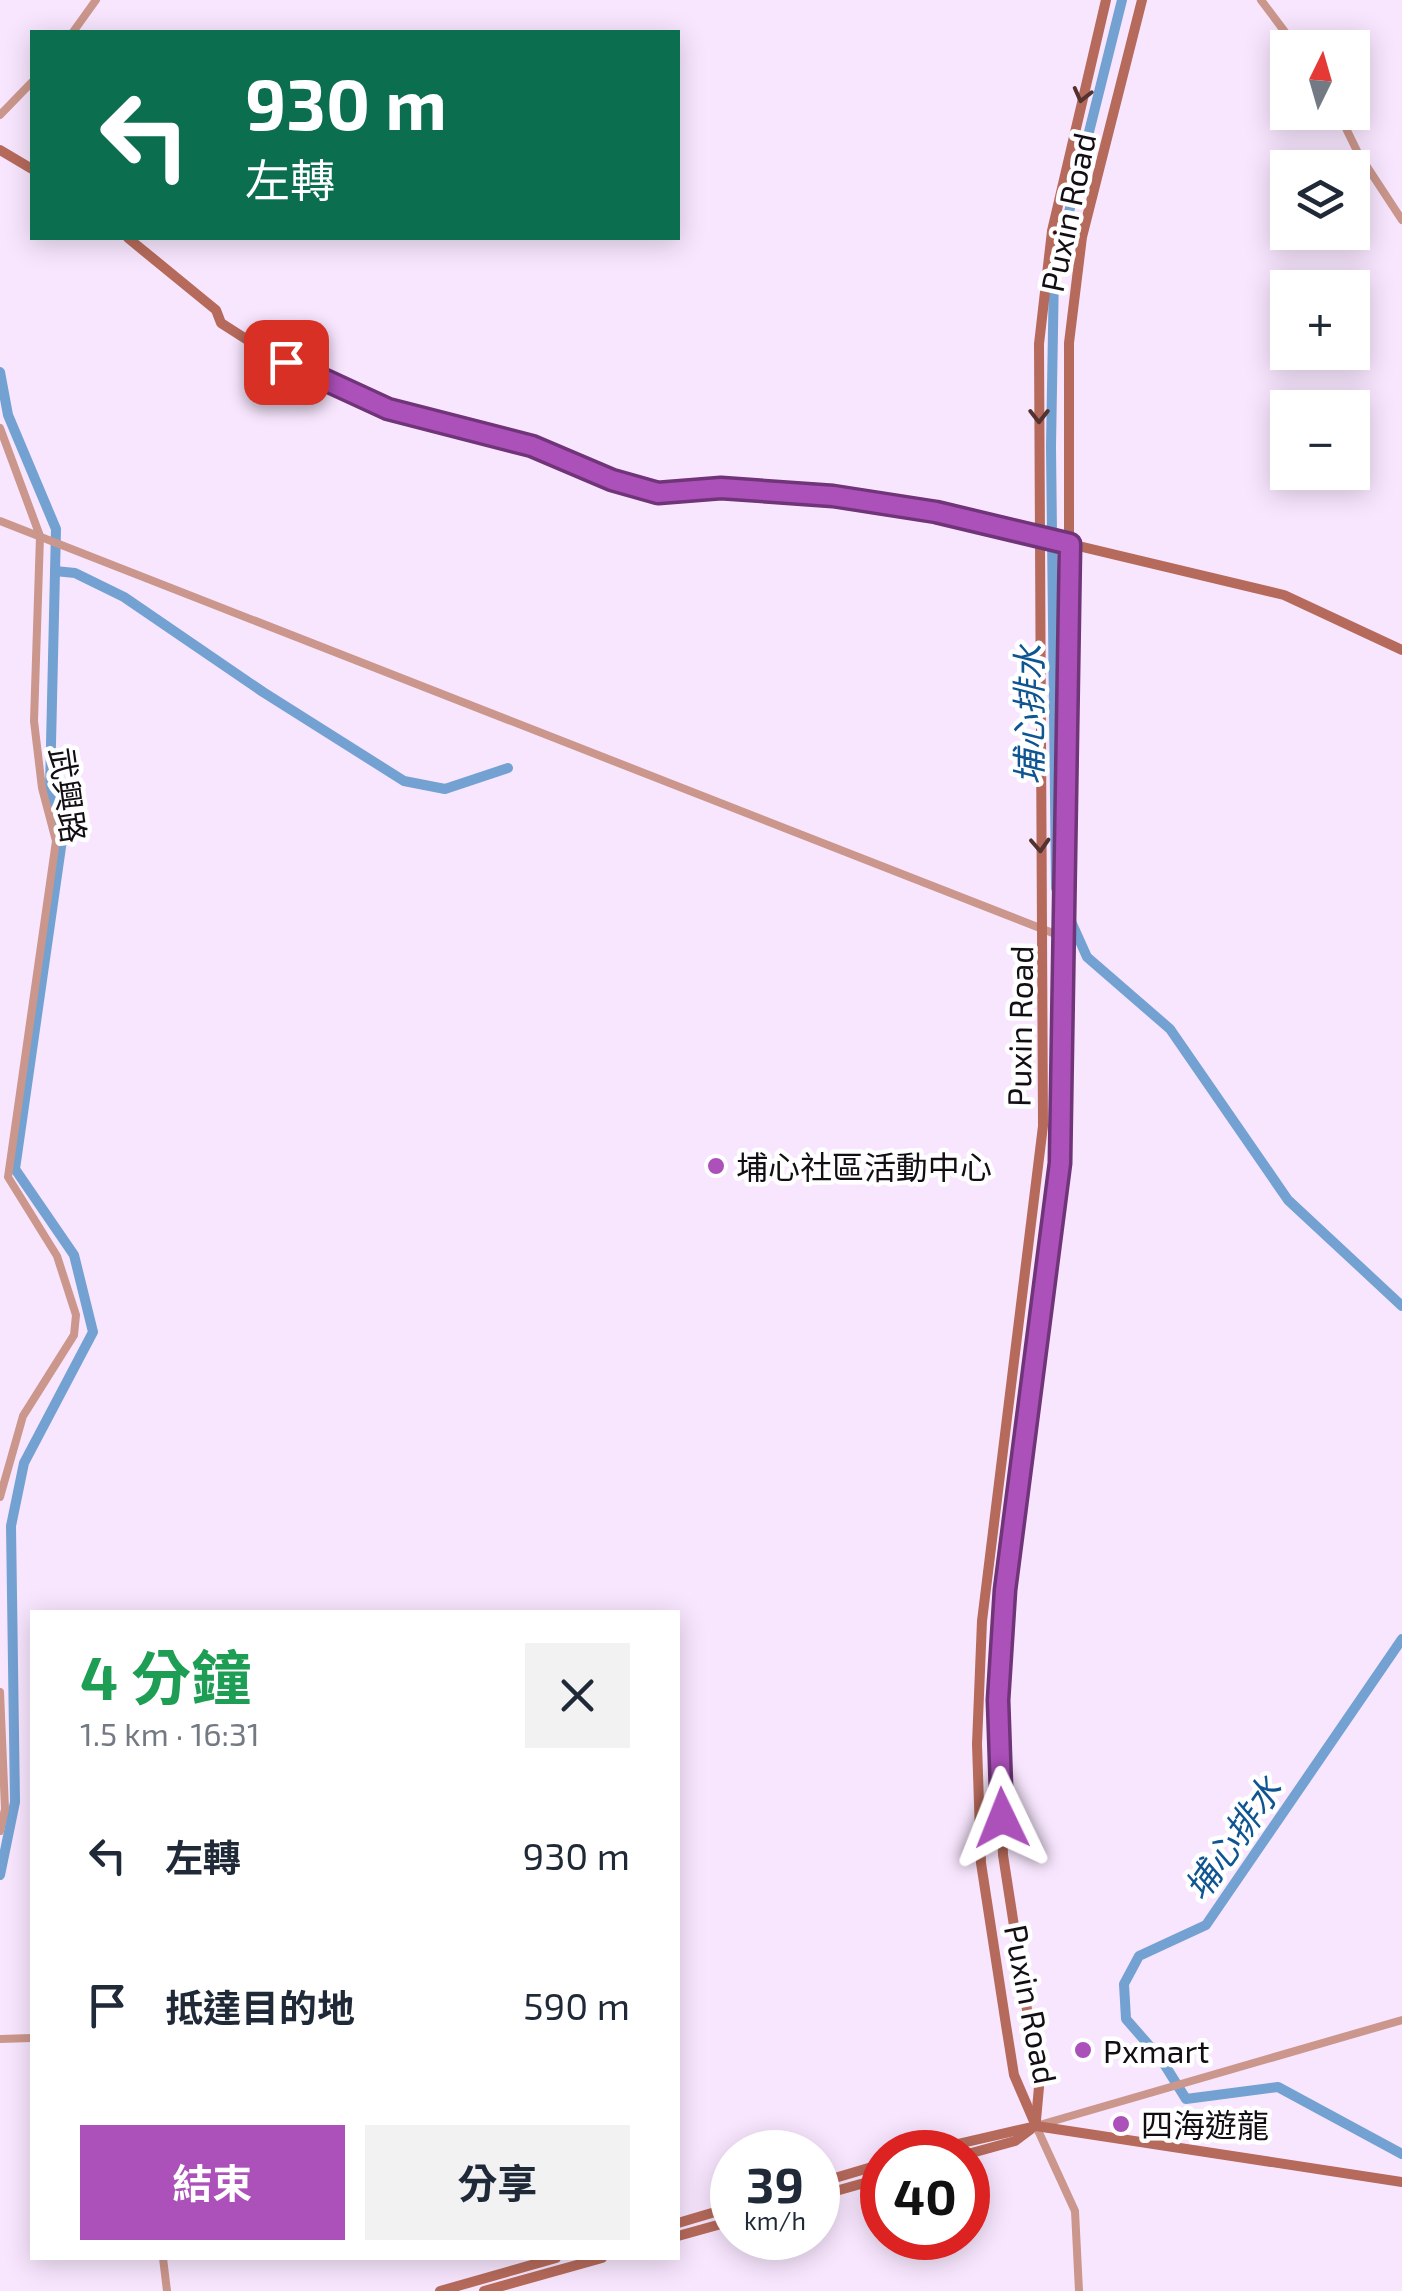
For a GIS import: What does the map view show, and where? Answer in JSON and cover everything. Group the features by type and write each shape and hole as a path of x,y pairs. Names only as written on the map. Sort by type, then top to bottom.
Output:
{"street":[{"path":"80,0 90,10"},
{"path":"75,30 96,0"},
{"name":"Puxin Road","path":"1036,2126 1014,2074 1006,2025 982,1862 977,1744 984,1601 1042,1142 1045,930 1038,803 1038,536 1044,292 1056,214 1106,0"},
{"name":"Puxin Road","path":"1036,2126 1039,2087 1003,1855 998,1700 1005,1590 1060,1163 1062,936 1067,877 1069,344 1076,269 1142,0"},
{"path":"1261,0 1283,30"},
{"path":"0,114 30,84"},
{"path":"1349,130 1402,220"},
{"path":"0,150 30,168"},
{"path":"130,240 216,310 221,323 286,362 388,409 532,446 612,480 658,493 721,488 833,496 936,512 1038,536 1284,596 1402,650"},
{"name":"武興路","path":"0,428 40,536 34,720 42,788 56,841 8,1177 56,1256 76,1315 74,1335 23,1416 0,1497"},
{"path":"0,521 1062,936"},
{"path":"0,1692 6,1809 0,1831"},
{"path":"990,2137 1402,2020"},
{"path":"0,2039 30,2038"},
{"path":"1036,2126 1075,2211 1079,2291"},
{"path":"990,2147 1015,2140 1036,2126 1402,2182"},
{"path":"680,2222 710,2214"},
{"path":"680,2235 710,2227"},
{"path":"163,2260 167,2291"},
{"path":"440,2291 549,2260"},
{"path":"484,2291 595,2260"}],"waterway":[{"name":"埔心排水","path":"1122,0 1054,272 1051,446 1056,888 1087,957 1170,1029 1288,1200 1402,1306"},
{"path":"0,372 8,415 56,529 50,787 62,840 15,1169 74,1255 93,1332 24,1463 11,1526 15,1802 0,1875"},
{"path":"55,571 75,573 124,597 263,692 404,781 445,789 508,768"},
{"name":"埔心排水","path":"1402,1639 1206,1925 1139,1956 1124,1984 1126,2019 1161,2059 1186,2099 1278,2087 1402,2154"}],"place":[{"name":"埔心社區活動中心","path":"716,1166"},
{"name":"Pxmart","path":"1083,2050"},
{"name":"四海遊龍","path":"1121,2124"}],"route":[{"path":"286,362 388,409 532,446 612,480 658,493 721,488 833,496 936,512 1070,544 1060,1163 1055,1232 1005,1590 998,1700 1002,1818"}]}
